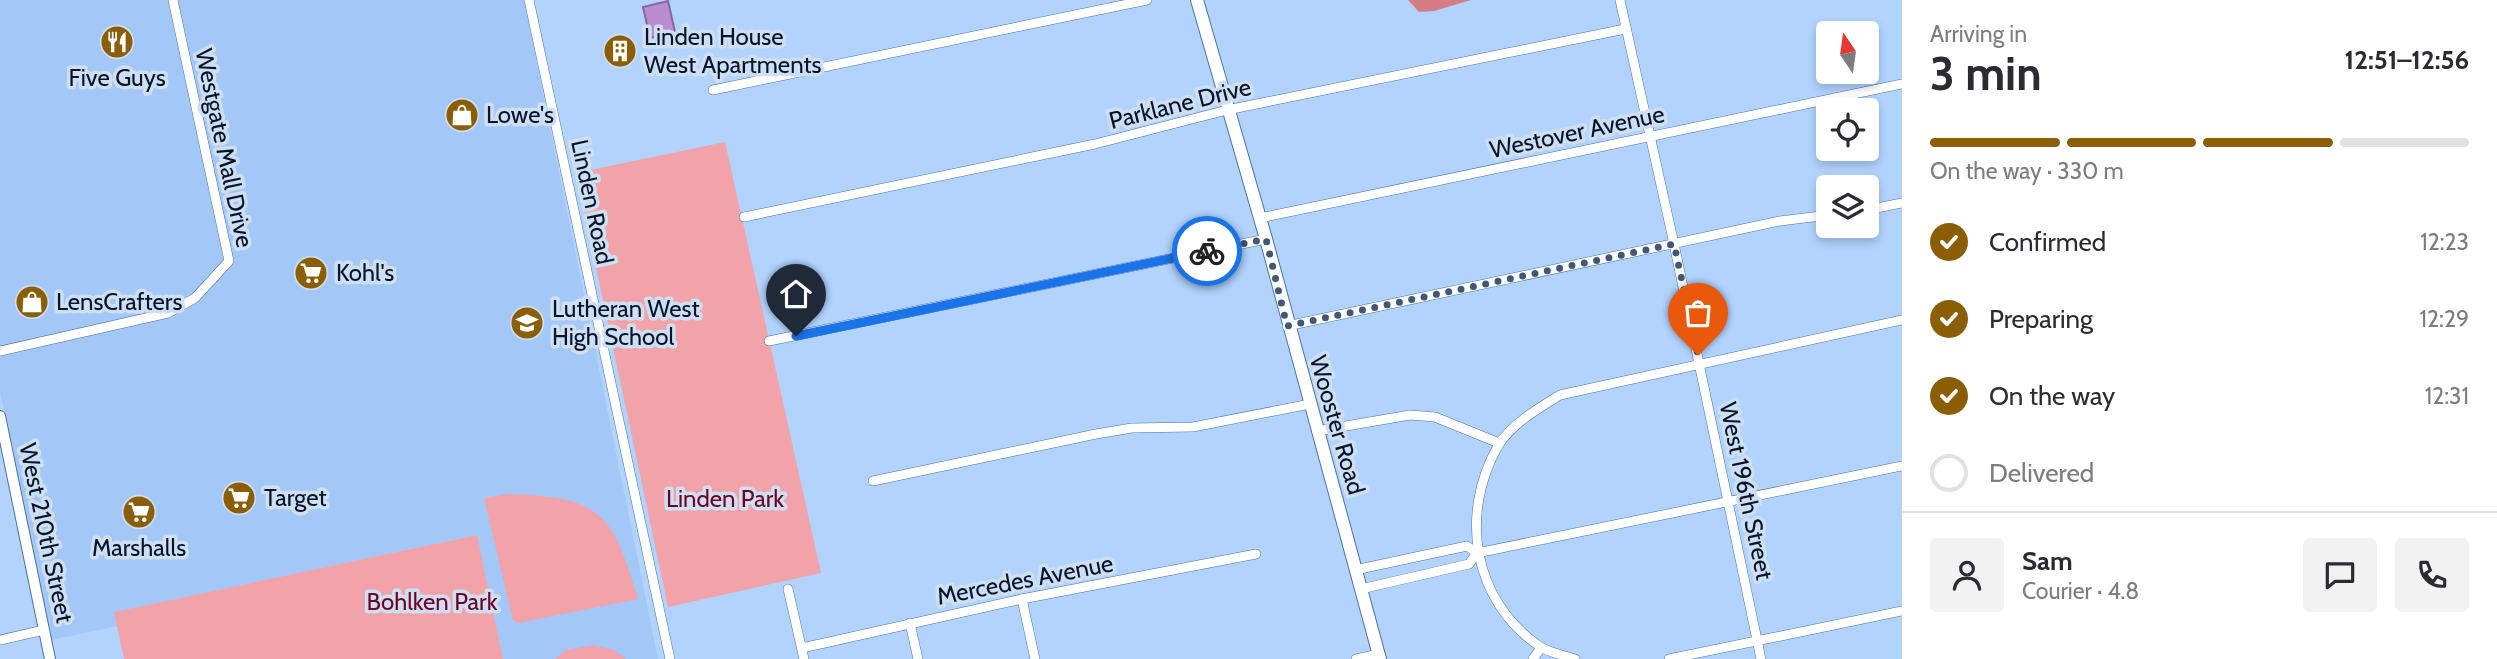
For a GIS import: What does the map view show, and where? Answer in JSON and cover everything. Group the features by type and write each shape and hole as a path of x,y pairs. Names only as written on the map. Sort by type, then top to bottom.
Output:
{"main road":[{"name":"Wooster Road","path":"1197,0 1266,239 1287,326 1379,657"}],"street":[{"name":"Westgate Mall Drive","path":"0,351 168,313 195,298 229,261 173,0"},
{"name":"Linden Road","path":"529,0 670,659"},
{"path":"713,90 1147,0"},
{"name":"West 196th Street","path":"1620,0 1761,659"},
{"name":"Parklane Drive","path":"744,217 1096,144 1227,110 1625,29"},
{"name":"Westover Avenue","path":"1260,218 1902,84"},
{"path":"1879,208 1902,203"},
{"path":"1287,326 1780,221 1816,217"},
{"path":"769,341 1266,239"},
{"path":"1575,659 1541,648 1512,622 1496,600 1477,553 1478,492 1499,443 1531,412 1560,395 1699,362 1902,320"},
{"path":"873,481 1096,433 1132,428 1193,427 1310,404"},
{"path":"1317,431 1410,415 1435,417 1499,443"},
{"name":"West 210th Street","path":"0,416 50,659"},
{"path":"1361,589 1469,564 1477,553 1902,466"},
{"path":"1355,569 1467,546 1477,553"},
{"name":"Mercedes Avenue","path":"802,648 1023,599 1256,554"},
{"path":"788,589 804,659"},
{"path":"1023,599 1035,659"},
{"path":"1669,659 1902,611"},
{"path":"911,623 918,659"},
{"path":"0,640 44,630"},
{"path":"1533,659 1541,648"},
{"path":"1356,659 1379,657"}],"shaded area":[{"path":"0,0 524,0 658,659 503,659 476,535 115,612 117,626 51,640 0,391"},
{"path":"1408,0 1471,0 1434,11 1419,12"},
{"path":"668,1 675,32 650,38 643,7"}],"green space":[{"name":"Linden Park","path":"725,142 821,573 668,607 576,173"},
{"path":"508,494 564,499 598,515 610,528 620,546 638,599 518,623 513,620 484,498"},
{"name":"Bohlken Park","path":"477,535 503,659 124,659 114,612"},
{"path":"593,645 614,650 626,659 555,659 566,650"}],"way so far":[{"path":"1207,251 1266,239 1287,326 1674,244 1698,355"}],"place":[{"name":"Five Guys","path":"117,42"},
{"name":"Linden House West Apartments","path":"620,51"},
{"name":"Lowe's","path":"462,115"},
{"name":"Kohl's","path":"311,273"},
{"name":"LensCrafters","path":"32,302"},
{"name":"Lutheran West High School","path":"527,323"},
{"name":"Target","path":"239,498"},
{"name":"Marshalls","path":"139,512"}],"route":[{"path":"796,336 1207,251"}]}
